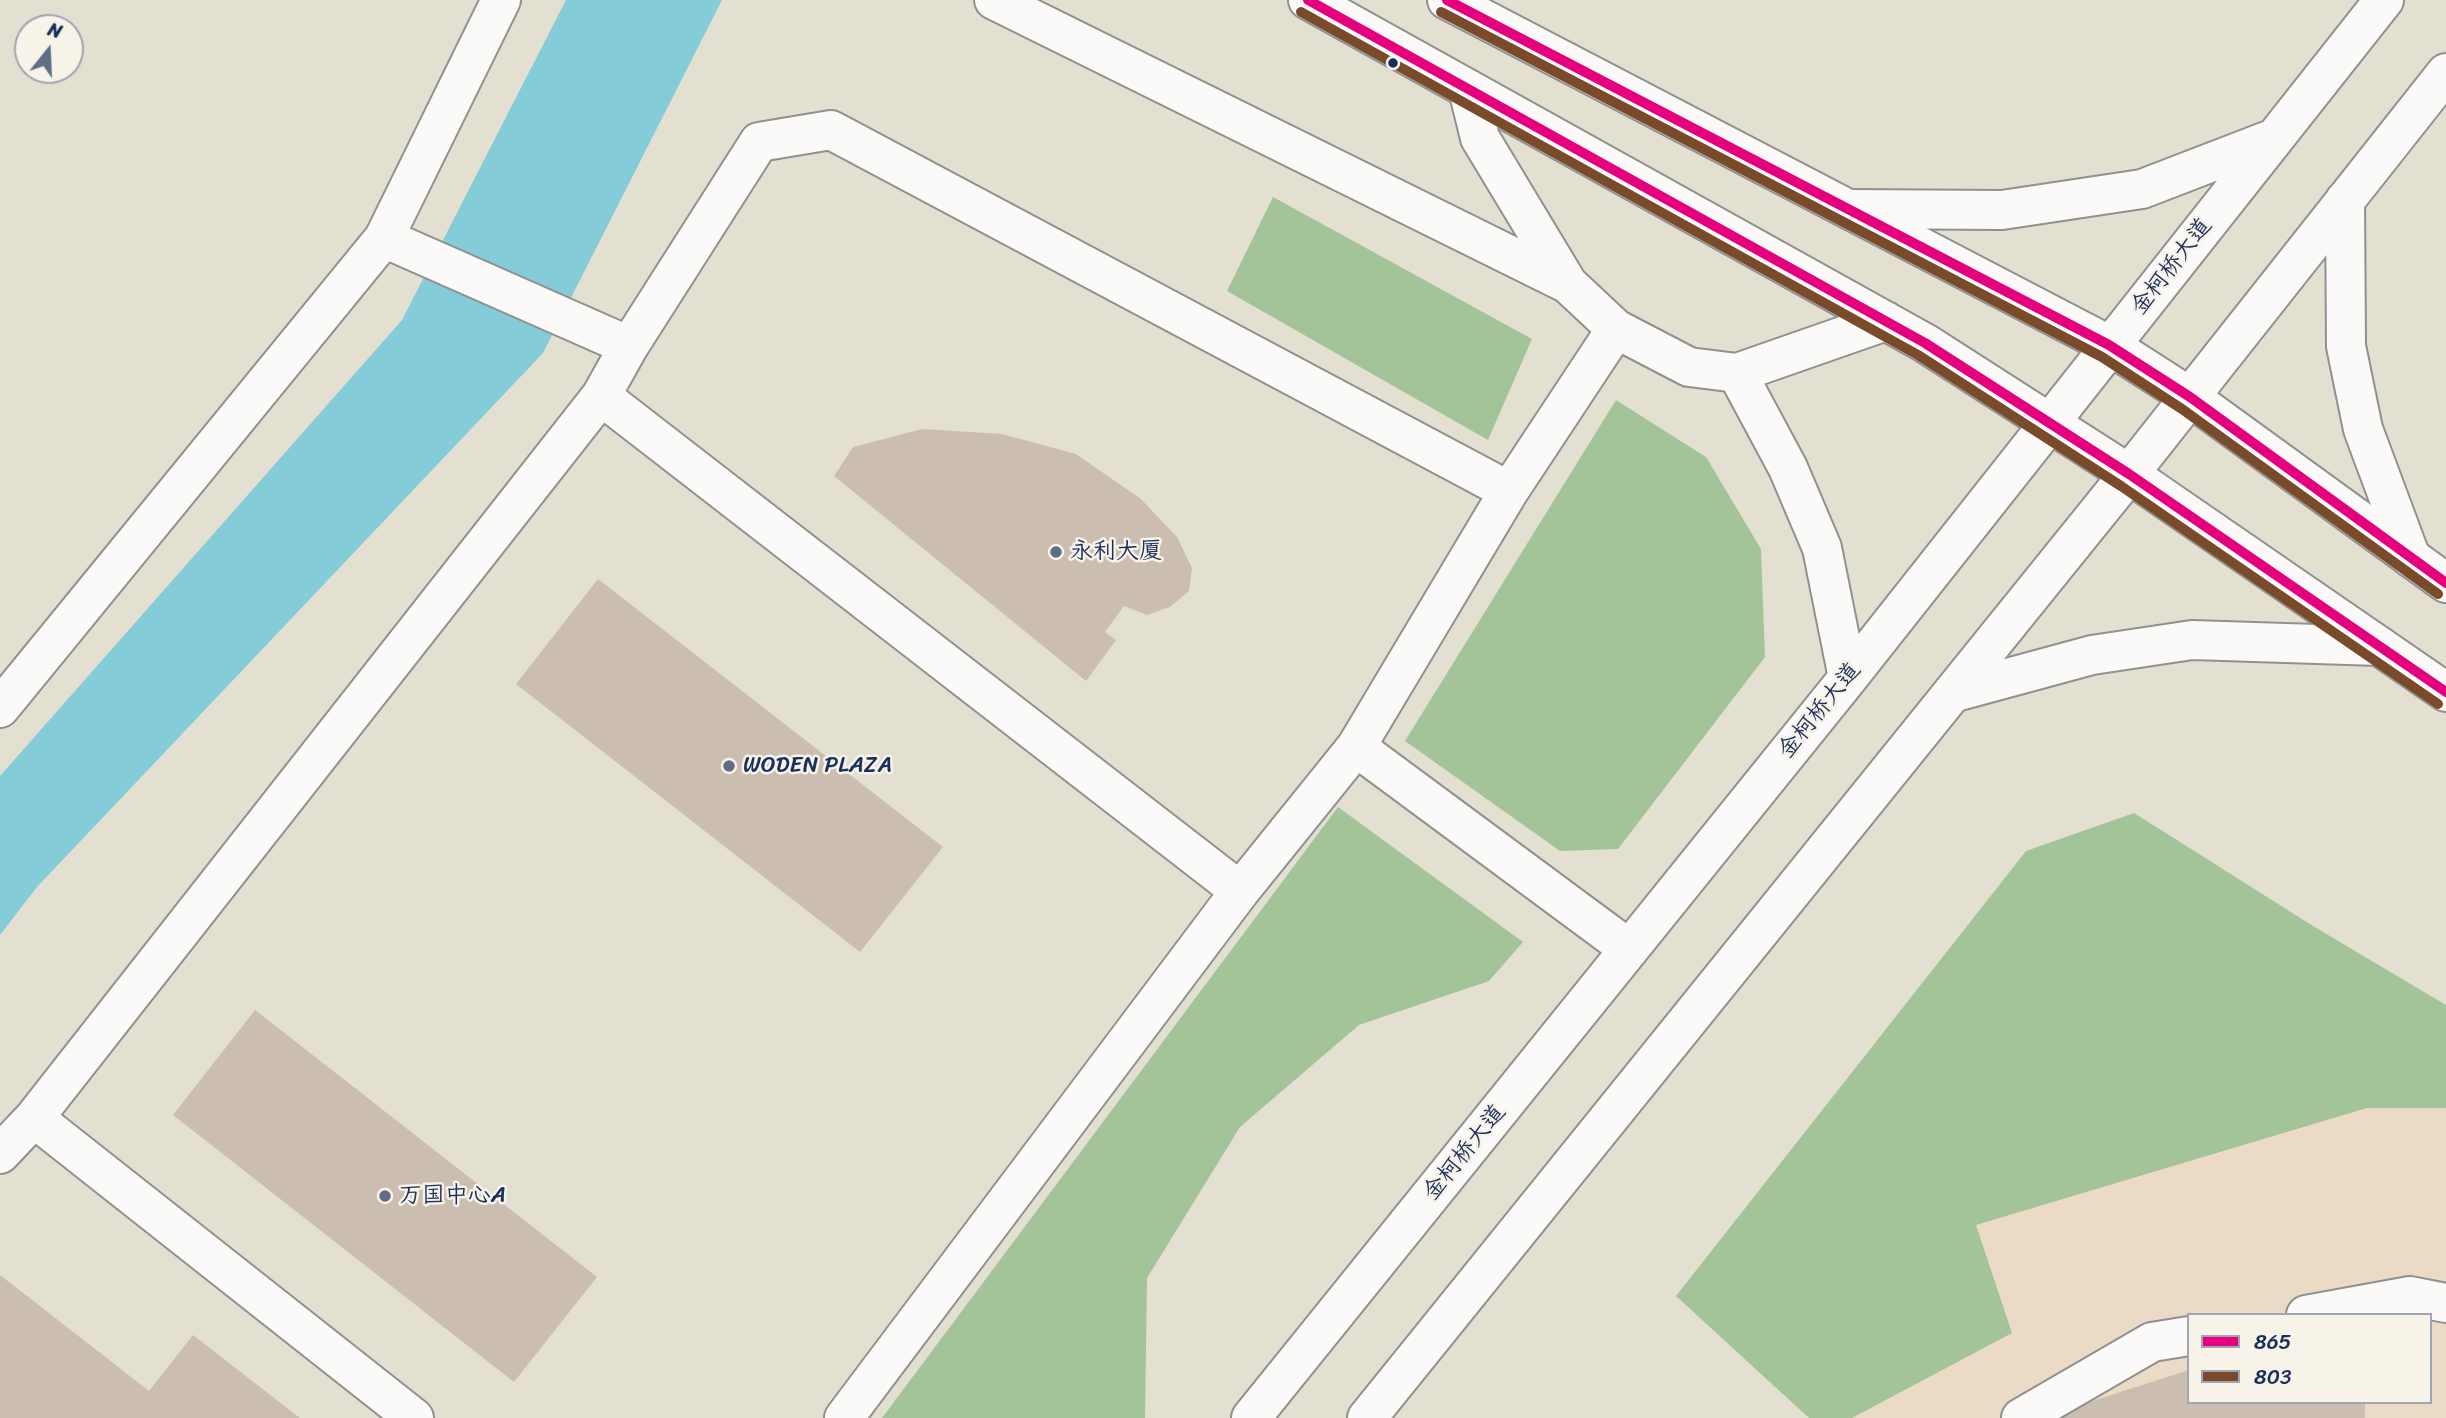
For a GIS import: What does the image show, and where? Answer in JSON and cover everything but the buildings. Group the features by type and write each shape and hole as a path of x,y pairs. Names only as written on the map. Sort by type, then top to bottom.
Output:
{"main road":[{"path":"0,708 384,237 501,0"},
{"path":"993,0 1568,284"},
{"path":"1308,0 1925,343 2129,474 2446,692"},
{"path":"1447,0 2109,345 2190,397 2446,583"},
{"name":"金柯桥大道","path":"1251,1418 1848,678 2384,0"},
{"path":"1367,1418 2129,474 2446,72"},
{"path":"1468,89 1480,138 1568,284 1616,329 1689,367 1737,373 1886,321"},
{"path":"0,1154 34,1118 601,396 629,346 759,142 831,130 1509,491"},
{"path":"1849,209 2002,210 2142,189 2274,138"},
{"path":"2345,200 2346,346 2363,429 2411,558"},
{"path":"384,237 629,346"},
{"path":"844,1418 1240,891 1356,747 1509,491 1616,329"},
{"path":"1737,373 1788,468 1822,548 1848,678"},
{"path":"601,396 1240,891"},
{"path":"1952,694 2092,655 2192,640 2379,646"},
{"path":"1356,747 1629,949"},
{"path":"34,1118 414,1418"},
{"path":"2317,1313 2410,1296 2446,1303"},
{"path":"2021,1418 2152,1342 2187,1336"}],"shaded area":[{"path":"2367,1108 2446,1108 2446,1418 1853,1418 2012,1333 1976,1225"}],"green space":[{"path":"1273,197 1532,339 1488,440 1227,291"},
{"path":"1616,400 1706,457 1761,549 1765,657 1618,849 1560,851 1405,741"},
{"path":"1338,807 1523,942 1489,981 1359,1025 1240,1127 1147,1278 1145,1418 882,1418"},
{"path":"2134,813 2313,926 2446,1005 2446,1108 2367,1108 1976,1225 2012,1333 1852,1418 1809,1418 1676,1296 2026,851"}],"water":[{"path":"566,0 722,0 543,353 37,887 0,935 0,776 402,320"}],"transit line":[{"name":"865","path":"1308,0 1925,343 2129,474 2446,692"},
{"name":"865","path":"1447,0 2109,345 2190,397 2446,583"},
{"name":"803","path":"1301,12 1918,355 2121,486 2438,704"},
{"name":"803","path":"1441,12 2102,357 2182,409 2438,594"}],"place":[{"name":"永利大厦","path":"1056,552"},
{"name":"WODEN PLAZA","path":"729,766"},
{"name":"万国中心A","path":"385,1196"}]}
